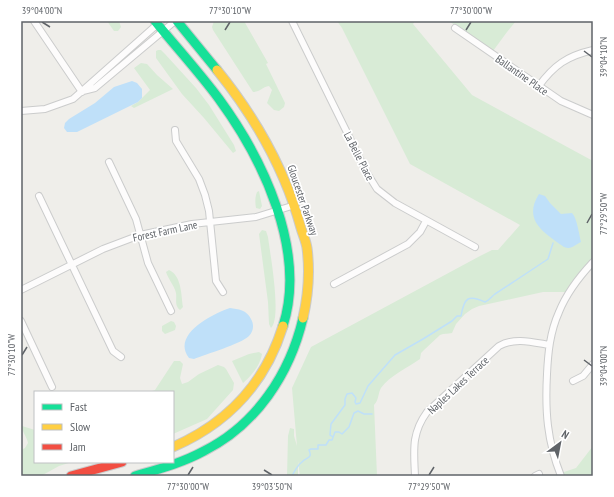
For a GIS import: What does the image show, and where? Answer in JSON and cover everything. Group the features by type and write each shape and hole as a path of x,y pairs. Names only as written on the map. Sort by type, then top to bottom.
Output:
{"main road":[{"name":"Gloucester Parkway","path":"135,476 186,460 224,439 249,419 264,402 287,367 297,344 303,323 307,298 307,249 294,205 281,170 254,121 217,69 176,21"},
{"path":"159,24 210,87 233,120 257,163 278,211 289,252 291,279 288,312 282,331 274,353 256,386 228,415 206,431 174,447"},
{"path":"71,476 118,463"}],"street":[{"path":"34,21 82,92"},
{"path":"21,111 55,106 73,99 159,24 176,21"},
{"name":"La Belle Place","path":"292,21 372,182 394,204 475,248"},
{"name":"Ballantine Place","path":"454,28 561,101 593,115"},
{"path":"538,86 546,75 561,62 579,53 593,50"},
{"path":"175,130 176,142 202,187 209,211 216,281 223,292"},
{"path":"109,162 136,219 148,262 171,310"},
{"path":"39,196 113,351 121,357"},
{"name":"Forest Farm Lane","path":"21,290 103,249 140,235 171,228 256,217 294,205"},
{"path":"334,284 408,244 420,232 426,221"},
{"path":"561,476 552,450 546,417 549,345 554,326 565,299 580,275 593,262"},
{"path":"21,321 52,387"},
{"name":"Naples Lakes Terrace","path":"415,476 414,449 416,434 422,420 428,412 499,346 519,340 549,345"},
{"path":"573,381 583,376 593,364"}],"green space":[{"path":"107,21 119,21 121,27 118,31 114,31"},
{"path":"214,21 244,21 268,63 266,64 285,103 284,107 279,111 274,110 267,103 272,90 269,86 253,92 213,30 212,27"},
{"path":"337,21 415,21 413,24 472,95 593,161 593,267 572,292 543,292 479,306 472,309 456,324 452,333 440,335 421,353 420,359 394,376 385,384 381,388 377,401 374,405 377,476 300,476 298,461 298,476 287,476 288,436 290,428 294,429 294,436 297,446 292,388 311,347 480,256 492,250 498,250 520,225 410,164 342,28"},
{"path":"449,21 516,21 493,51"},
{"path":"161,50 165,54 196,88 209,105 234,145 236,151 233,153 182,94 156,58 156,51"},
{"path":"141,63 147,64 173,89 134,108 131,106 138,102 150,90 134,68"},
{"path":"259,191 262,206 260,209 256,208 255,204 256,194"},
{"path":"262,230 266,231 268,237 274,285 275,312 274,322 271,328 269,324 268,302 259,234"},
{"path":"169,270 179,281 183,307 180,310 176,304 175,290 166,272"},
{"path":"171,321 174,322 176,326 175,330 165,334 162,331 162,326"},
{"path":"259,352 262,354 257,366 243,383 232,361 249,354"},
{"path":"174,361 180,361 183,364 180,378 182,384 218,365 226,369 234,383 233,390 207,419 174,434 174,391 152,391 155,390"},
{"path":"22,426 34,430 34,463 69,463 59,466 41,476 21,476 21,450 25,448 28,443"},
{"path":"593,446 593,476 552,476 576,468"}],"water":[{"path":"132,81 137,83 142,89 142,98 138,102 77,132 67,132 64,128 65,123 69,119 95,103 114,87"},
{"path":"539,194 545,196 561,214 572,213 574,215 581,242 571,248 567,248 543,231 534,219 533,212 534,203"},
{"path":"230,308 242,310 249,316 253,325 251,334 245,339 231,345 194,359 189,358 185,349 185,341 189,334 204,320"}],"waterway":[{"path":"333,437 330,435 331,424 345,405 347,394 352,393 356,398 356,404 360,403 368,386 395,355 452,321 457,316 461,316 465,302 468,299 474,298 485,302 548,259 553,243"},
{"path":"292,476 299,465 310,456 309,450 318,449 318,445 326,445 329,440 332,440 335,432 342,434 349,427 354,413 358,411 364,414 372,414"}],"traffic: fast":[{"path":"155,21 219,99 251,149 265,177 285,237 289,267 289,297 283,326"},
{"path":"177,21 217,70"},
{"path":"135,476 196,455 223,440 240,427 255,412 280,378 297,339 303,318"}],"traffic: slow":[{"path":"217,70 244,106 267,144 294,206 306,243 308,257 308,283 303,318"},
{"path":"174,446 211,426 242,399 266,366 283,326"}],"traffic: jam":[{"path":"71,476 118,463"}]}
